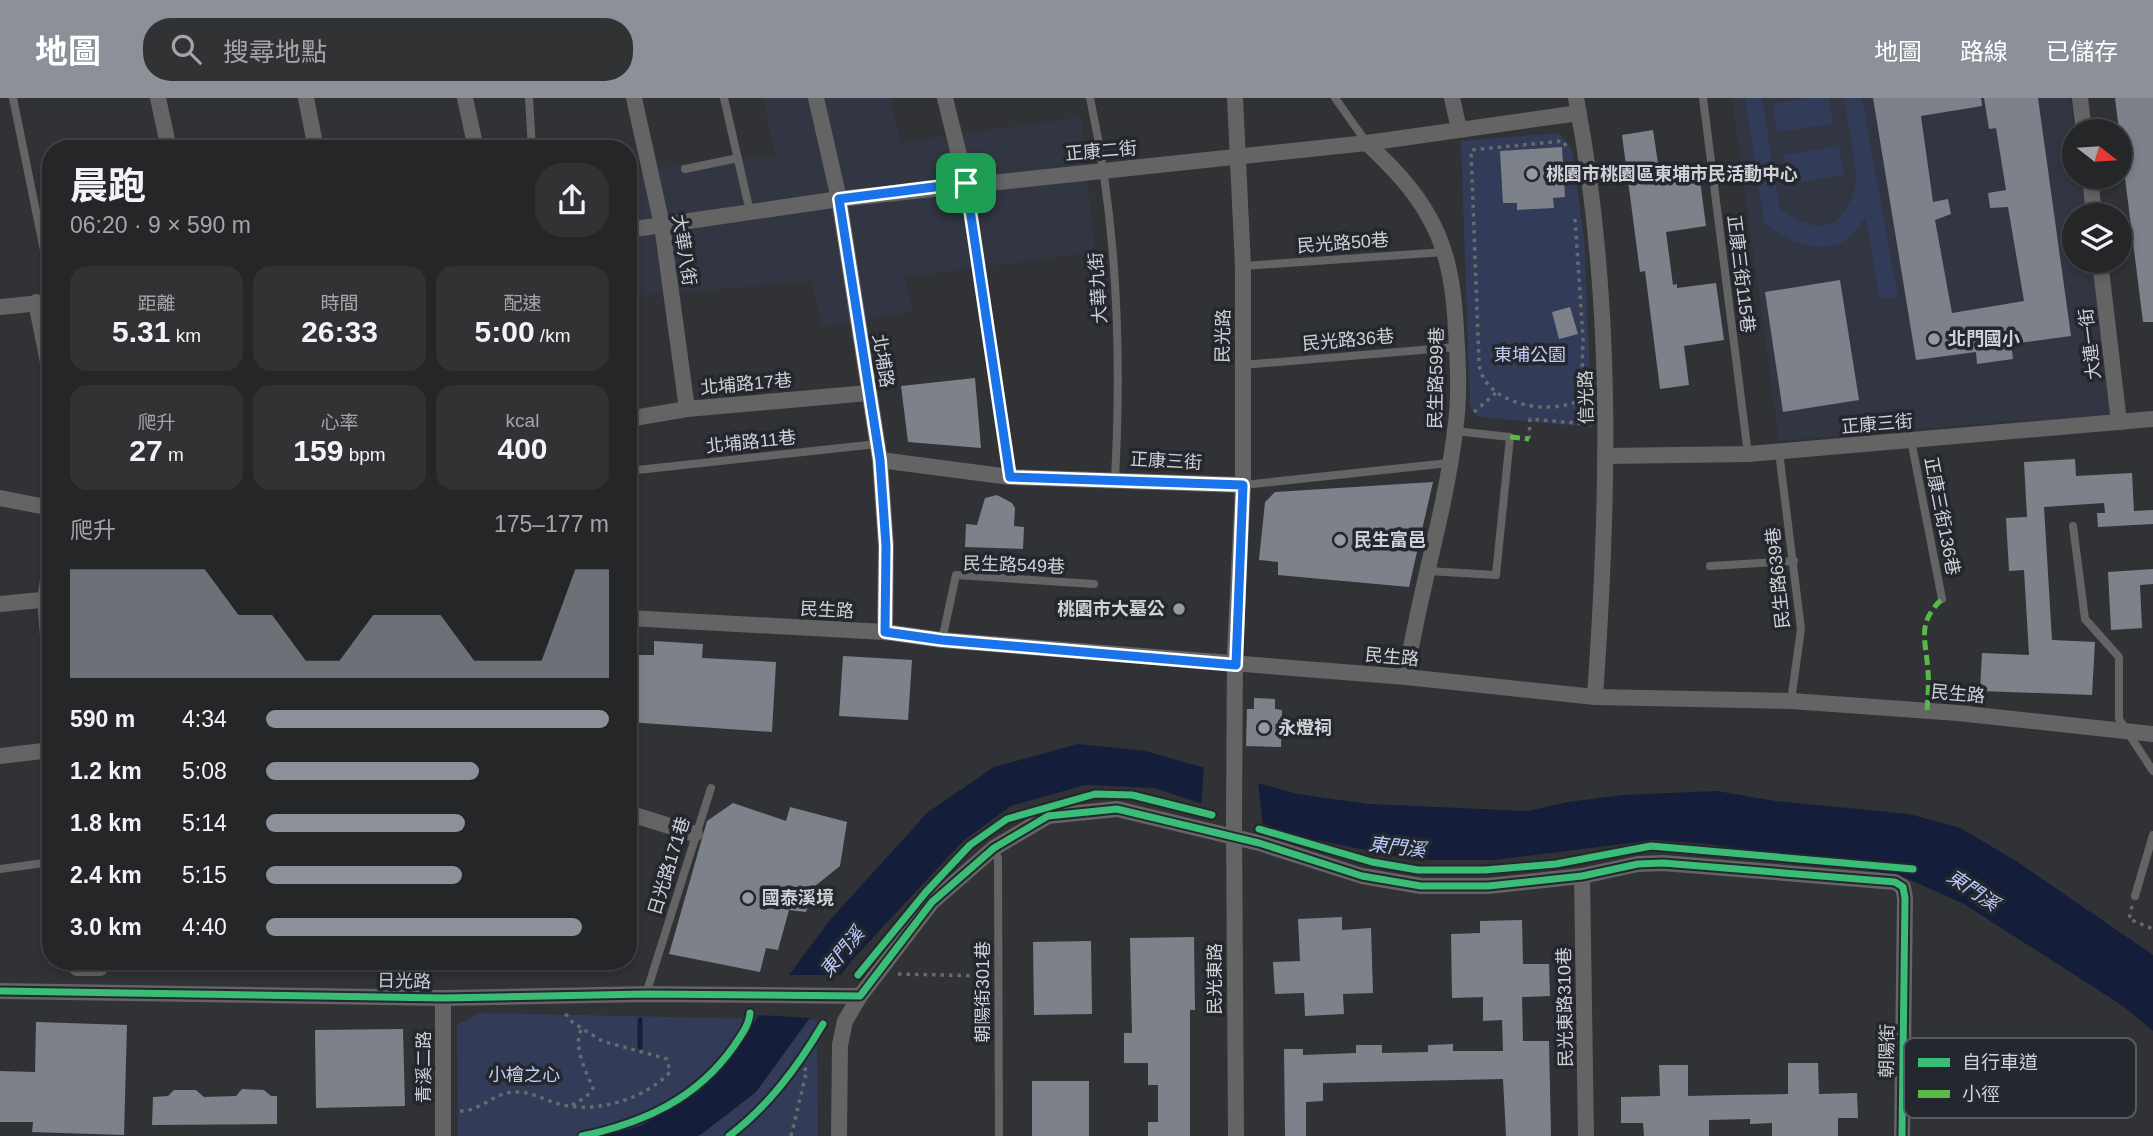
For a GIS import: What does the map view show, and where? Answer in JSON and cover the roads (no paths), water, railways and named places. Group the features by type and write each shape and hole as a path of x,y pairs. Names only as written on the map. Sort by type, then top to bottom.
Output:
{"street":[{"path":"158,98 167,140"},
{"path":"306,98 314,140"},
{"path":"465,98 474,140"},
{"name":"大華八街","path":"634,98 662,225 687,409"},
{"name":"北埔路","path":"816,98 839,199 878,452 886,546 885,632"},
{"path":"945,98 966,183"},
{"name":"民光路","path":"1235,98 1243,266 1243,485 1236,665"},
{"path":"1452,98 1459,129"},
{"path":"2080,98 2083,119"},
{"name":"正康二街","path":"637,229 966,183 1367,143 1459,129 1577,106"},
{"name":"信光路","path":"1577,106 1603,316 1605,543 1595,697"},
{"name":"民生路599巷","path":"1367,143 1404,182 1429,216 1452,276 1457,347 1455,431 1428,571 1415,615 1406,677"},
{"name":"大連一街","path":"2101,273 2119,422"},
{"path":"0,307 42,302"},
{"name":"北埔路17巷","path":"637,417 687,409 868,393"},
{"name":"正康三街","path":"1605,456 1779,452 2153,419"},
{"name":"正康三街","path":"878,452 1010,477 1115,478 1243,485"},
{"path":"0,498 42,506"},
{"path":"0,604 42,600"},
{"name":"民生路","path":"637,618 885,632 942,640 1406,677 1595,697 1791,701 1958,713 2153,734"},
{"name":"民光東路","path":"1236,665 1236,1136"},
{"path":"0,756 42,751"},
{"path":"839,1136 840,1045 845,1021 860,996 932,902 994,848 1048,816 1117,809 1234,831 1269,846 1362,876 1421,886 1488,886 1582,876"},
{"path":"637,816 695,834"},
{"name":"朝陽街","path":"1582,876 1638,864 1663,863 1895,882 1903,887 1902,1136"},
{"name":"民光東路310巷","path":"1582,876 1586,1136"},
{"name":"日光路","path":"0,991 443,998 646,994 860,996"},
{"name":"青溪二路","path":"443,998 443,1136"}],"lane":[{"path":"13,98 42,241"},
{"path":"529,98 531,140"},
{"path":"724,98 750,212"},
{"name":"大華九街","path":"1090,98 1105,169 1119,401 1115,478"},
{"path":"1335,98 1367,143"},
{"name":"正康三街115巷","path":"1703,98 1748,454"},
{"path":"685,169 738,158"},
{"path":"966,183 1010,477"},
{"name":"民光路50巷","path":"1243,266 1445,252"},
{"name":"民光路36巷","path":"1242,365 1457,347"},
{"path":"1428,571 1496,575 1510,438 1455,431"},
{"name":"正康三街136巷","path":"1911,440 1942,598"},
{"name":"北埔路11巷","path":"637,470 878,452"},
{"name":"民生路639巷","path":"1779,452 1801,629 1791,701"},
{"name":"正康三街","path":"1243,485 1449,463"},
{"path":"2073,526 2085,619 2119,657 2119,719 2130,731 2153,771"},
{"path":"1710,566 1794,561"},
{"name":"民生路549巷","path":"942,640 956,575 1094,584"},
{"name":"日光路171巷","path":"646,994 711,788"},
{"path":"2135,896 2153,835"},
{"name":"朝陽街301巷","path":"994,848 998,858 999,1136"},
{"path":"0,869 42,863"},
{"path":"100,970 101,992"}],"water":[{"name":"東門溪","path":"1078,744 1145,751 1297,794 1369,804 1528,811 1568,802 1623,795 1717,791 1775,801 1909,814 1960,828 2016,861 2153,955 2153,1031 2123,1006 1964,904 1906,878 1710,844 1654,840 1494,860 1414,860 1303,837 1154,788 1085,785 1011,806 963,841 852,960 756,1092 703,1133 698,1136 602,1136 640,1126 679,1104 725,1061 830,920 928,812 994,767"}],"waterway":[{"path":"640,1020 640,1047"}],"place":[{"name":"桃園市桃園區東埔市民活動中心","path":"1532,174"},
{"name":"北門國小","path":"1934,339"},
{"name":"民生富邑","path":"1340,540"},
{"name":"桃園市大墓公","path":"1179,609"},
{"name":"永燈祠","path":"1264,728"},
{"name":"國泰溪境","path":"748,898"}],"park label":[{"name":"東埔公園","path":"1530,355"},
{"name":"小檜之心","path":"524,1075"}]}
